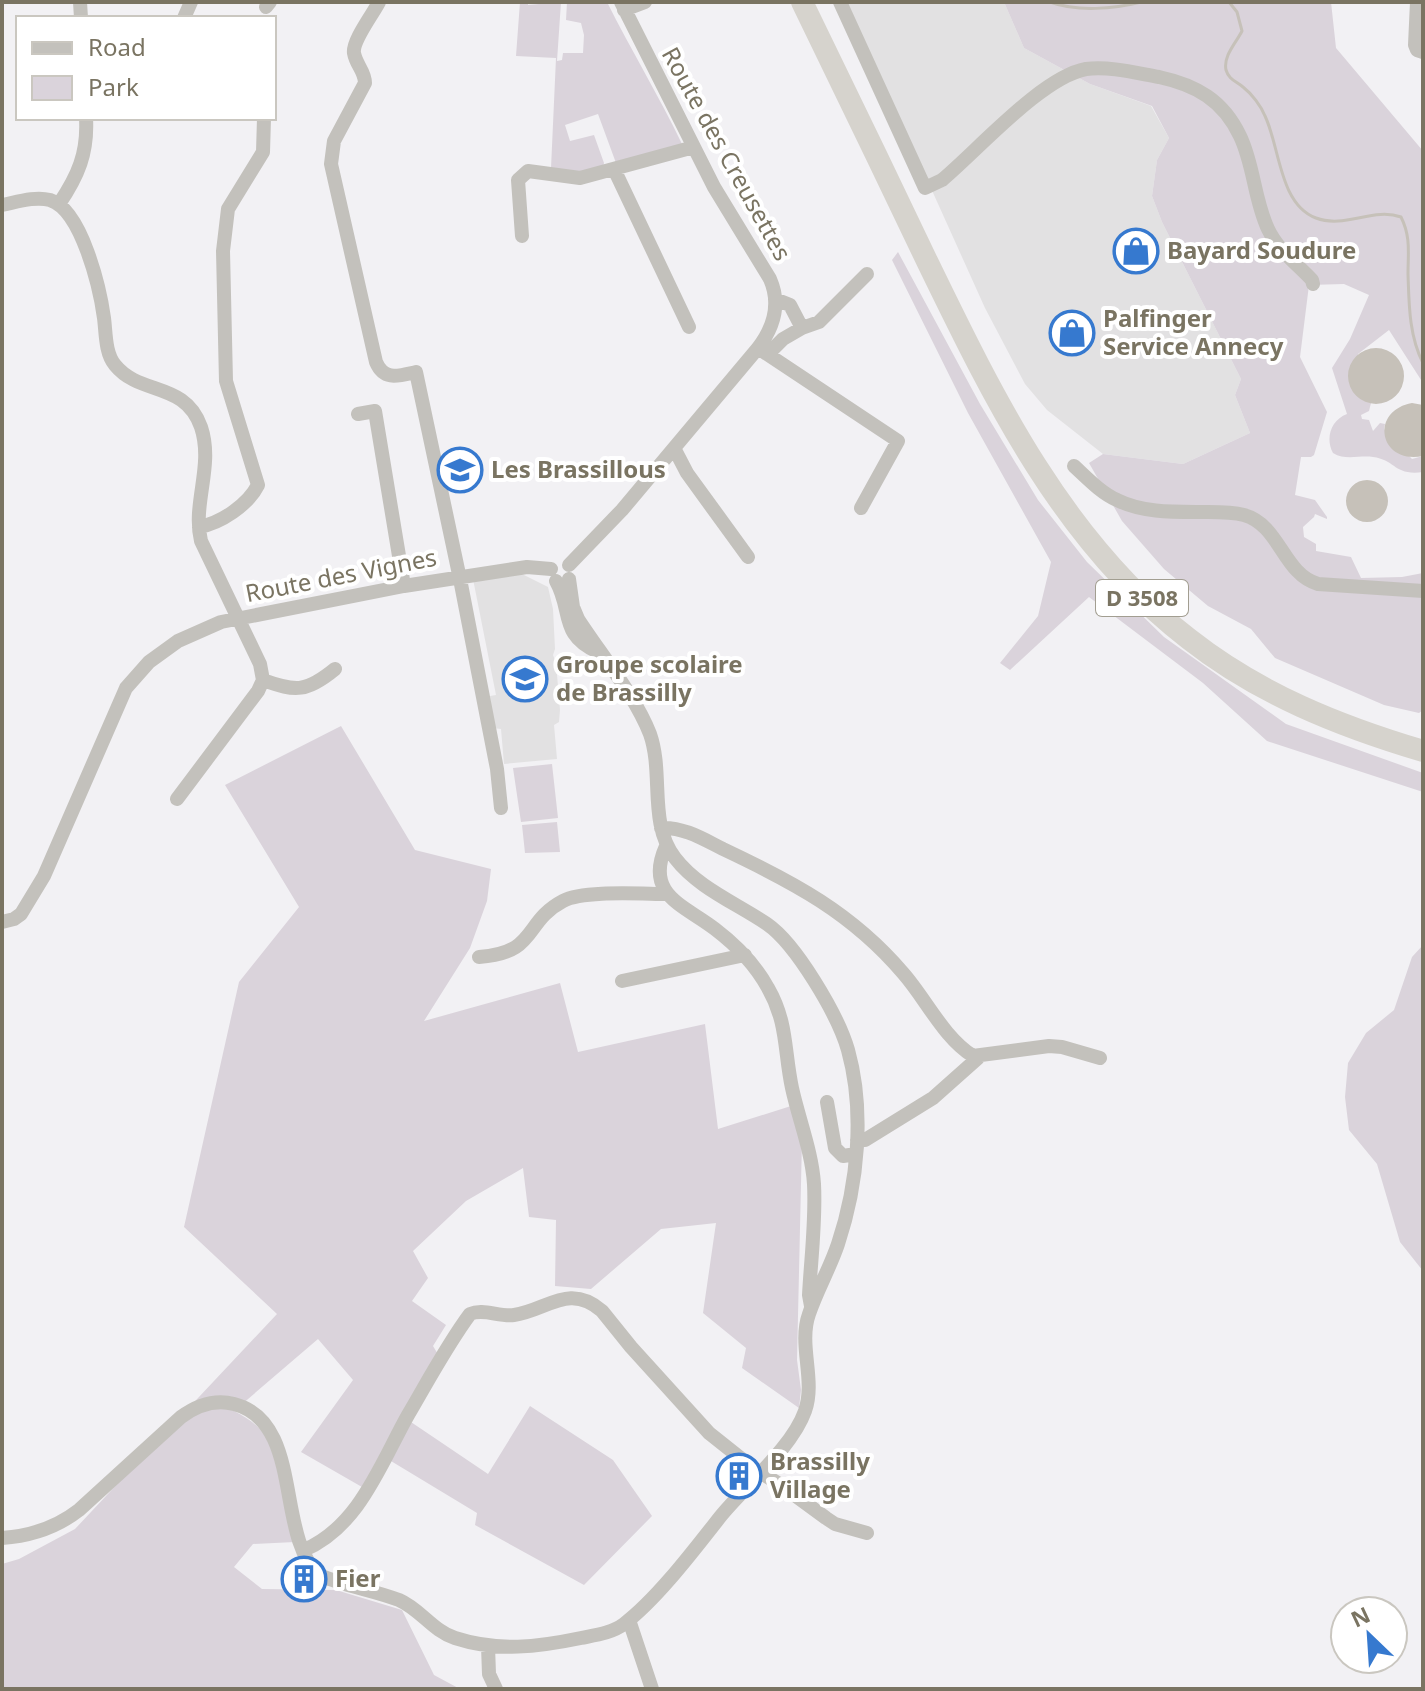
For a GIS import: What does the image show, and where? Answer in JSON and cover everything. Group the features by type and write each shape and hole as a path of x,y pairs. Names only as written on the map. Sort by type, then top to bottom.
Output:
{"highway":[{"name":"D 3508","path":"802,2 985,378 1043,478 1098,552 1159,615 1191,641 1267,691 1331,720 1423,751"}],"street":[{"path":"379,2 354,50 365,75 365,83 334,141 330,159 376,362 385,375 393,377 416,372 497,769 501,808"},
{"path":"622,6 645,2"},
{"path":"840,2 925,188 953,171 1036,95 1075,73 1088,69 1116,70 1182,82 1208,96 1231,120 1245,149 1255,194 1268,230 1313,284"},
{"path":"1417,2 1415,45 1417,50 1423,52"},
{"name":"Route des Creusettes","path":"622,6 714,187 770,279 776,310 763,351"},
{"path":"2,205 40,199 59,204 76,178 83,160 86,120"},
{"path":"199,527 233,511 248,499 258,485 226,381 223,251 228,209 263,152 264,120"},
{"path":"522,236 518,180 521,175 532,170 580,178 694,147"},
{"path":"614,169 689,327"},
{"name":"Route des Vignes","path":"59,204 72,221 95,273 113,362 127,376 179,397 197,418 207,465 199,527 205,550 238,619 459,576 527,567 561,573"},
{"path":"2,1538 27,1535 61,1522 79,1510 181,1417 201,1406 222,1402 245,1408 263,1421 271,1433 279,1452 304,1550 319,1575 403,1602 446,1634 505,1648 546,1645 610,1632 629,1620 686,1561 788,1439 806,1410 809,1385 805,1332 811,1307 840,1239 856,1147 854,1086 845,1040 794,951 771,928 691,875 666,846 661,828 658,769 651,737 638,711 598,652 575,636 567,621 561,573 622,510 763,351 802,328 819,322 867,274"},
{"path":"775,299 790,305 802,328"},
{"path":"763,351 898,441 861,508"},
{"path":"358,414 375,411 404,586"},
{"path":"674,448 687,473 748,557"},
{"path":"1074,466 1117,500 1139,507 1246,515 1268,531 1297,574 1306,581 1423,591"},
{"path":"2,922 21,914 44,876 115,710 132,680 149,662 178,641 216,624 238,619 262,669 263,680 177,799"},
{"path":"263,680 300,689 314,685 335,669"},
{"path":"661,828 678,828 763,868 843,914 902,972 960,1046 978,1058"},
{"path":"666,846 660,871 667,894 745,955 765,982 779,1011 787,1038 792,1086 814,1183 811,1307"},
{"path":"479,957 513,951 545,914 566,899 667,894"},
{"path":"622,981 745,955"},
{"path":"827,1102 835,1148 843,1156 933,1098 978,1058 1028,1047 1049,1046 1100,1058"},
{"path":"304,1550 328,1536 361,1500 433,1374 464,1323 475,1312 513,1315 562,1299 592,1303 609,1318 695,1420 760,1473 835,1524 867,1533"},
{"path":"629,1620 652,1689"},
{"path":"488,1646 489,1674 496,1689"}],"shaded area":[{"path":"847,2 1004,2 1024,48 1090,84 1151,106 1169,138 1157,160 1152,196 1241,379 1235,395 1250,433 1183,464 1103,454 1047,410 1025,384 985,308"},
{"path":"1376,348 1396,356 1404,376 1396,396 1376,404 1356,396 1348,376 1356,356"},
{"path":"1412,403 1423,405 1423,456 1408,457 1397,453 1389,445 1385,426 1389,416 1398,408"},
{"path":"1367,480 1382,486 1388,501 1382,516 1367,522 1352,516 1346,501 1352,486"},
{"name":"Groupe scolaire de Brassilly","path":"522,574 548,587 553,609 553,655 560,710 559,722 554,725 557,759 504,764 501,729 493,728 490,696 496,695 473,579"}],"green space":[{"path":"520,2 528,2 528,5 561,2 557,61 562,60 563,53 583,53 581,23 566,20 567,2 607,2 682,144 616,163 598,114 565,125 570,141 594,135 603,167 582,174 551,168 556,58 516,56"},
{"path":"1004,2 1331,2 1336,48 1423,151 1423,383 1389,330 1358,354 1363,400 1371,403 1369,411 1361,415 1362,419 1369,420 1373,431 1380,423 1385,424 1384,429 1412,459 1423,456 1423,472 1406,472 1373,457 1348,457 1333,453 1331,430 1347,414 1332,368 1350,339 1369,295 1344,284 1309,285 1300,357 1327,412 1314,455 1301,457 1295,495 1315,500 1327,517 1315,514 1303,527 1304,537 1316,544 1316,551 1351,557 1361,578 1423,573 1423,710 1419,713 1384,705 1275,658 1251,629 1208,606 1164,569 1122,521 1089,463 1103,454 1183,464 1250,433 1235,395 1241,379 1152,196 1157,160 1169,138 1152,106 1090,84 1024,48"},
{"path":"898,252 980,404 1038,500 1087,562 1164,637 1286,724 1423,773 1423,792 1267,741 1203,683 1089,597 1010,670 1000,663 1038,616 1051,562 968,413 892,260"},
{"path":"341,726 415,850 491,869 487,901 470,948 424,1021 560,983 578,1052 705,1024 718,1129 791,1106 802,1140 797,1360 801,1390 799,1408 742,1368 746,1348 703,1313 716,1223 661,1229 591,1289 555,1286 556,1220 529,1217 523,1168 466,1201 413,1251 428,1278 412,1301 446,1325 433,1346 439,1356 405,1418 488,1474 530,1406 613,1460 652,1516 584,1585 475,1525 477,1513 381,1455 362,1487 301,1452 353,1380 318,1339 234,1411 256,1425 272,1446 295,1542 253,1544 234,1567 262,1589 336,1590 402,1610 434,1675 460,1689 2,1689 2,1564 19,1559 75,1529 277,1314 184,1227 239,982 299,907 225,785"},
{"path":"552,764 558,818 521,822 513,768"},
{"path":"557,822 560,852 525,853 522,825"},
{"path":"1423,945 1423,1271 1400,1242 1377,1164 1349,1130 1345,1097 1348,1063 1366,1033 1394,1010 1412,957"}],"waterway":[{"path":"1050,2 1096,8 1141,2"},
{"path":"1229,2 1237,12 1242,31 1228,55 1226,70 1253,97 1263,112 1282,173 1295,201 1304,211 1327,221 1380,214 1401,217 1408,238 1411,320 1423,363"}],"place":[{"name":"Bayard Soudure","path":"1136,251"},
{"name":"Palfinger Service Annecy","path":"1072,333"},
{"name":"Les Brassillous","path":"460,470"},
{"name":"Groupe scolaire de Brassilly","path":"525,679"},
{"name":"Brassilly Village","path":"739,1476"},
{"name":"Fier","path":"304,1579"}]}
